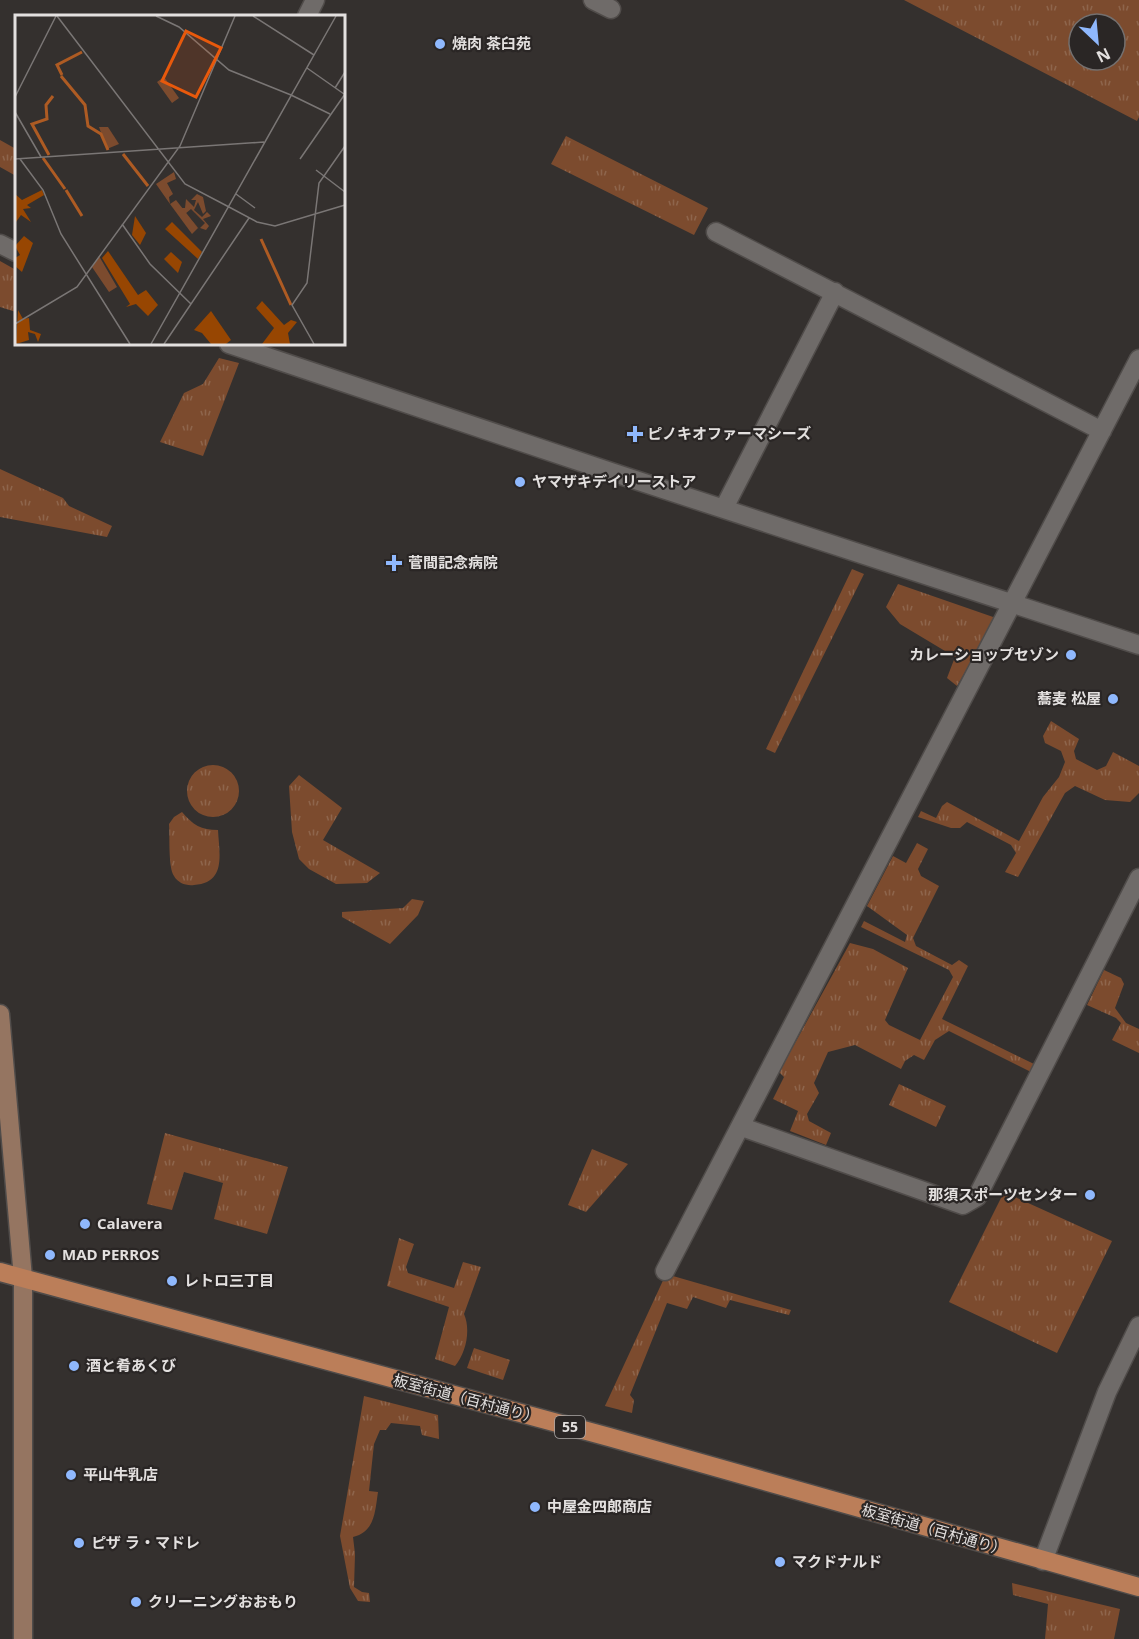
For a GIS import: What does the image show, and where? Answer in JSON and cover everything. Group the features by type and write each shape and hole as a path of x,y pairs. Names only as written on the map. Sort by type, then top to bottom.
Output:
{"main road":[{"name":"板室街道（百村通り）","path":"0,1272 609,1437 1139,1587"}],"street":[{"path":"307,15 315,0"},
{"path":"593,0 611,9"},
{"path":"716,232 1102,431"},
{"path":"0,244 15,252"},
{"path":"724,508 836,292"},
{"path":"232,345 1139,645"},
{"path":"665,1271 742,1127 1139,359"},
{"path":"742,1127 963,1205 977,1197 1139,878"},
{"path":"0,1014 22,1278 23,1639"},
{"path":"1043,1561 1107,1392 1139,1326"}],"green space":[{"path":"904,0 1139,0 1139,117 1137,121"},
{"path":"566,136 708,208 694,235 551,164"},
{"path":"0,140 15,148 15,175 0,167"},
{"path":"0,261 15,269 15,312 0,307"},
{"path":"219,358 239,363 203,456 160,442 184,393 203,384"},
{"path":"0,469 63,498 69,506 112,526 107,537 0,517"},
{"path":"852,569 864,574 775,753 766,749"},
{"path":"898,584 996,618 957,686 947,678 955,657 900,624 886,607"},
{"path":"1051,721 1079,739 1074,751 1076,759 1097,770 1106,766 1113,752 1139,766 1139,793 1130,802 1105,800 1075,786 1065,793 1018,877 1005,872 1016,853 1011,845 967,822 960,828 951,828 918,817 921,811 936,818 942,806 947,802 1019,841 1043,797 1059,777 1065,762 1061,751 1045,743 1043,736"},
{"path":"208,765 218,765 228,769 235,776 239,791 235,806 228,813 218,817 208,817 198,813 191,806 187,796 187,786 191,776 198,769"},
{"path":"299,775 342,808 323,840 380,873 367,883 336,884 309,869 299,859 292,832 289,786"},
{"path":"182,812 198,826 218,830 219,865 212,879 205,883 182,884 172,872 169,824"},
{"path":"917,843 928,849 918,869 921,876 939,886 913,938 916,946 952,965 959,960 968,966 942,1019 1034,1064 1031,1072 949,1031 935,1040 924,1060 914,1055 905,1061 901,1069 855,1045 828,1052 814,1083 819,1093 807,1114 809,1121 831,1133 826,1145 790,1131 798,1111 773,1099 784,1077 779,1072 850,943 873,949 908,968 885,1020 889,1025 920,1040 953,977 949,970 861,927 864,921 905,942 907,935 867,906 893,856 906,863"},
{"path":"412,899 424,901 418,915 390,944 342,917 342,912 403,908"},
{"path":"1104,970 1121,978 1124,984 1115,1008 1126,1023 1139,1029 1139,1053 1112,1040 1121,1023 1116,1018 1087,1005"},
{"path":"899,1084 946,1106 936,1127 889,1105"},
{"path":"165,1133 288,1167 267,1234 214,1219 223,1183 184,1172 172,1210 147,1204"},
{"path":"592,1149 628,1164 586,1212 568,1205"},
{"path":"1004,1192 1112,1241 1057,1353 949,1302"},
{"path":"399,1238 414,1244 406,1267 408,1273 454,1288 463,1262 481,1267 464,1314 467,1327 465,1348 455,1366 435,1359 449,1307 387,1286"},
{"path":"666,1274 791,1310 789,1315 730,1300 726,1308 693,1297 687,1309 667,1303 630,1395 634,1400 632,1413 605,1406"},
{"path":"474,1348 510,1360 503,1380 467,1368"},
{"path":"364,1396 438,1415 439,1439 422,1435 420,1426 391,1423 386,1430 380,1430 374,1444 369,1491 378,1492 375,1513 366,1531 353,1537 354,1587 369,1593 370,1602 358,1601 350,1588 340,1536"},
{"path":"1012,1583 1120,1609 1114,1639 1045,1639 1048,1604 1013,1595"}],"place":[{"name":"焼肉 茶臼苑","path":"440,44"},
{"name":"ピノキオファーマシーズ","path":"635,434"},
{"name":"ヤマザキデイリーストア","path":"520,482"},
{"name":"菅間記念病院","path":"394,563"},
{"name":"カレーショップセゾン","path":"1071,655"},
{"name":"蕎麦 松屋","path":"1113,699"},
{"name":"那須スポーツセンター","path":"1090,1195"},
{"name":"Calavera","path":"85,1224"},
{"name":"MAD PERROS","path":"50,1255"},
{"name":"レトロ三丁目","path":"172,1281"},
{"name":"酒と肴あくび","path":"74,1366"},
{"name":"平山牛乳店","path":"71,1475"},
{"name":"中屋金四郎商店","path":"535,1507"},
{"name":"ピザ ラ・マドレ","path":"79,1543"},
{"name":"マクドナルド","path":"780,1562"},
{"name":"クリーニングおおもり","path":"136,1602"}]}
